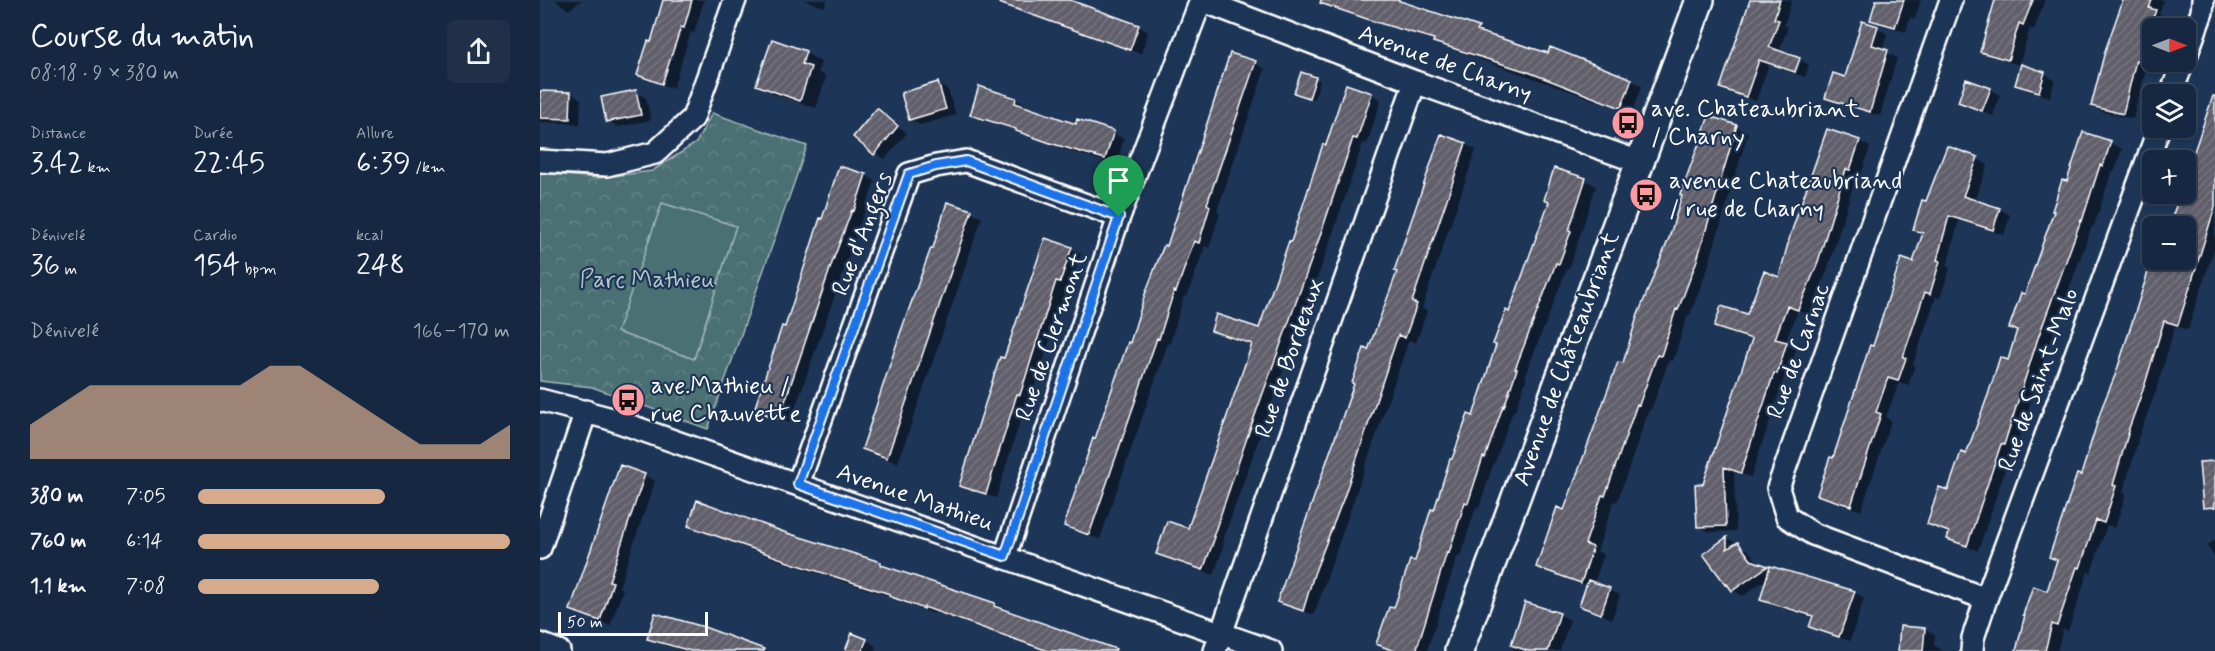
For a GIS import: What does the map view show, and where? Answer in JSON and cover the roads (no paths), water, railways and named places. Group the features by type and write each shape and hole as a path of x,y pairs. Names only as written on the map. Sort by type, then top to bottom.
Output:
{"street":[{"path":"540,160 607,165 655,153 693,118 735,0"},
{"name":"Avenue de Charny","path":"1201,0 1415,82 1639,162"},
{"name":"Rue de Clermont","path":"1005,556 1119,217 1201,0"},
{"name":"Avenue de Châteaubriant","path":"1459,651 1700,0"},
{"name":"Rue de Carnac","path":"1951,0 1778,488 1787,517 1813,534 1986,599"},
{"path":"2196,28 2202,12 2203,0"},
{"name":"Rue de Bordeaux","path":"1218,642 1415,82"},
{"name":"Rue de Saint-Malo","path":"1972,651 1973,638 1986,599 2155,138"},
{"name":"Rue d'Angers","path":"798,484 909,174 966,161 1119,217"},
{"name":"Avenue Mathieu","path":"540,400 586,411 1005,556 1218,642 1271,651"},
{"path":"540,548 586,411"},
{"path":"540,644 559,651"}],"place":[{"name":"ave. Chateaubriant / Charny","path":"1628,123"},
{"name":"avenue Chateaubriand / rue de Charny","path":"1646,195"},
{"name":"ave.Mathieu / rue Chauvette","path":"628,400"}],"park label":[{"name":"Parc Mathieu","path":"647,280"}]}
